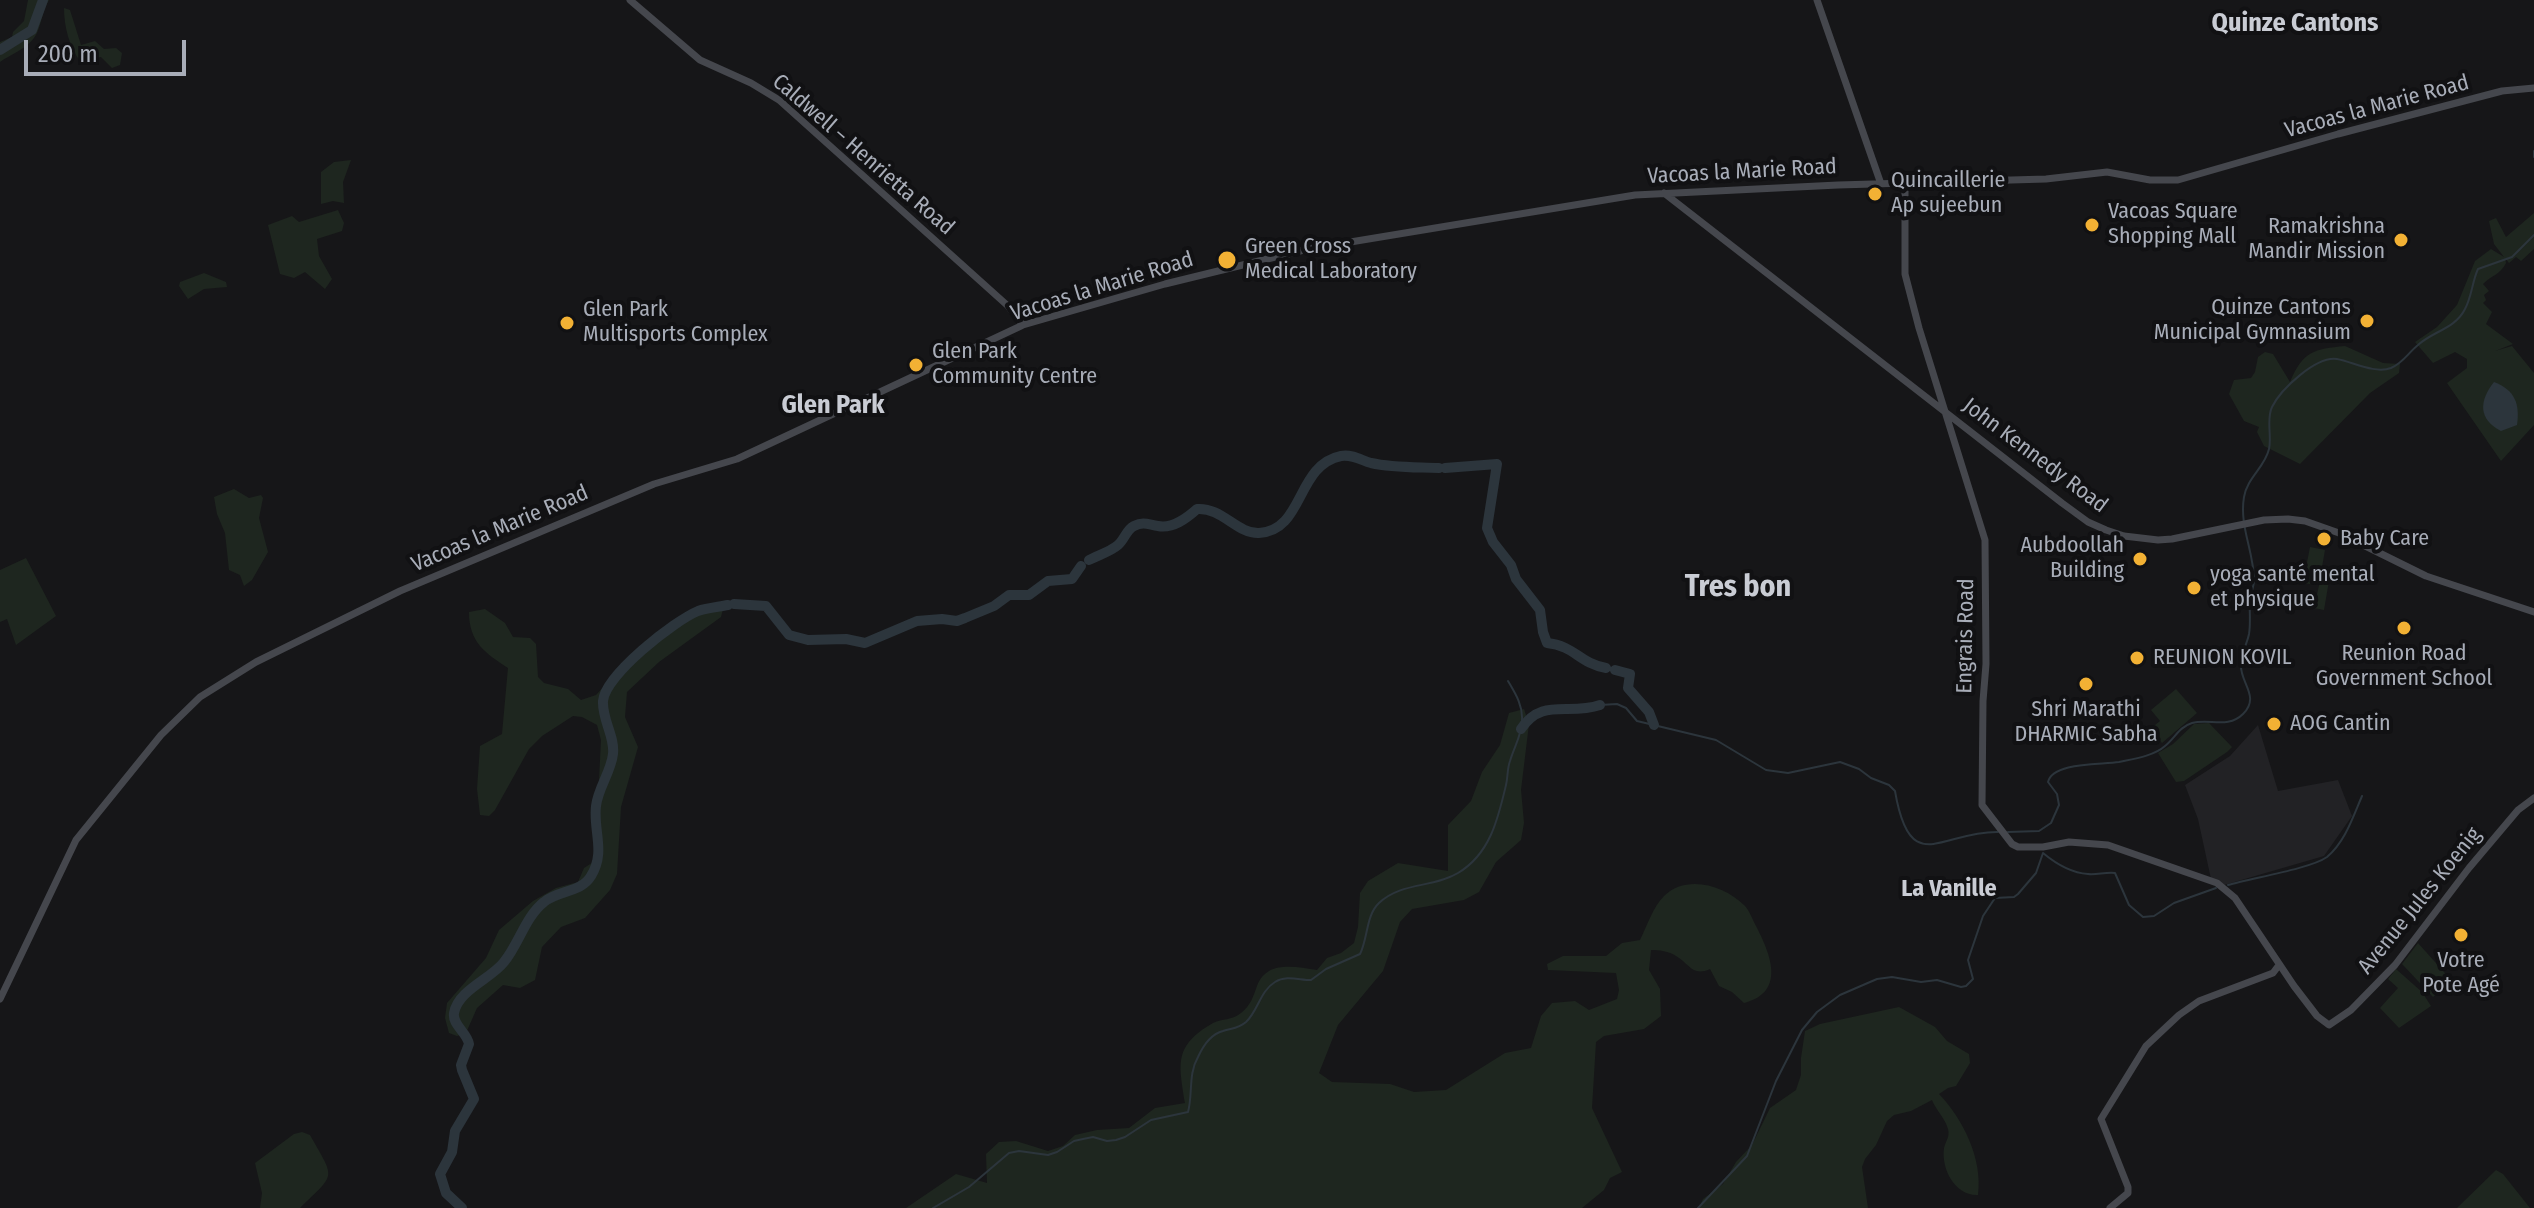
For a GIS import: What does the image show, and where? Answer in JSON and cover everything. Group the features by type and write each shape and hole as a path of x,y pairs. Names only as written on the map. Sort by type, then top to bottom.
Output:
{"main road":[{"name":"Caldwell – Henrietta Road","path":"630,0 700,60 751,83 779,100 1008,306 1023,325"},
{"path":"1817,0 1881,184"},
{"name":"Vacoas la Marie Road","path":"0,999 76,840 161,735 200,697 256,662 400,591 654,484 737,459 1023,325 1158,286 1308,249 1610,198 1664,193 2046,179 2107,172 2150,180 2178,180 2502,91 2534,88"},
{"name":"Engrais Road","path":"1905,183 1905,274 1985,540 1986,664 1982,805 2012,844 2025,849 2069,842 2097,843 2122,848 2217,883 2235,898 2279,971"},
{"name":"John Kennedy Road","path":"1664,193 2062,503 2097,526 2124,536 2158,540 2288,519 2322,526 2426,576 2534,612"},
{"name":"Avenue Jules Koenig","path":"2279,971 2322,1021 2329,1025 2341,1018 2395,965 2469,868 2518,810 2534,798"},
{"path":"2110,1208 2128,1193 2125,1177 2101,1119 2146,1046 2192,1005 2279,971"}],"shaded area":[{"path":"28,0 49,0 37,34 27,45 0,62 0,42 12,37 24,21"},
{"path":"64,8 70,10 81,45 95,41 104,49 116,48 122,53 120,65 112,68 101,57 80,61 68,36"},
{"path":"351,160 343,182 344,203 333,201 321,204 321,172 334,162"},
{"path":"338,210 344,223 342,231 317,239 319,256 332,279 325,289 305,272 294,278 280,274 268,225 292,216 299,222"},
{"path":"2534,213 2534,249 2521,261 2516,257 2509,263 2505,258 2506,263 2501,270 2483,284 2489,291 2484,295 2486,300 2483,303 2492,312 2486,324 2513,344 2495,351 2512,346 2534,373 2534,425 2501,461 2447,383 2467,368 2467,359 2455,352 2433,363 2415,342 2437,327 2457,305 2475,261 2491,249 2504,257 2494,244 2489,221 2496,218 2506,237"},
{"path":"204,273 226,282 227,287 204,289 188,299 179,286 180,282"},
{"path":"2345,346 2383,363 2400,364 2399,373 2370,393 2300,464 2264,446 2257,432 2259,427 2244,421 2229,394 2234,380 2251,378 2258,357 2265,352 2273,354 2290,382 2300,364 2311,354"},
{"path":"2494,382 2507,389 2518,411 2517,425 2501,431 2488,421 2483,409"},
{"path":"234,489 249,498 261,495 263,498 259,518 268,552 252,580 244,586 240,575 229,570 225,533 214,497"},
{"path":"2310,547 2325,550 2321,573 2330,575 2324,610 2314,608 2320,581 2303,583"},
{"path":"26,558 56,616 16,645 7,619 0,622 0,570"},
{"path":"715,605 723,609 721,617 659,662 627,692 625,717 638,747 621,807 617,874 610,890 585,918 561,927 542,947 535,980 520,988 503,985 477,1008 466,1033 457,1036 449,1033 445,1018 447,1003 486,958 499,930 533,901 556,888 578,882 584,868 598,859 601,852 597,821 601,740 597,725 582,717 573,716 542,736 529,749 495,810 489,816 480,815 477,789 480,746 502,734 508,668 475,639 469,612 485,609 505,623 513,637 530,638 536,644 538,677 544,683 568,689 581,700 596,695 645,641 705,607"},
{"path":"2176,689 2197,713 2162,743 2150,729 2160,721 2151,710"},
{"path":"1524,709 1529,724 1521,790 1524,823 1521,840 1496,862 1479,892 1464,900 1412,909 1400,922 1383,971 1338,1025 1319,1073 1332,1082 1390,1084 1414,1092 1446,1090 1505,1053 1531,1048 1541,1016 1552,1003 1575,1001 1589,1010 1617,999 1616,973 1548,970 1547,964 1563,956 1606,956 1622,943 1640,940 1657,906 1673,889 1694,884 1726,892 1744,905 1751,915 1770,959 1770,981 1766,990 1744,1003 1719,986 1710,969 1695,971 1673,954 1651,950 1649,970 1660,989 1661,1016 1644,1029 1604,1036 1596,1042 1592,1108 1622,1172 1610,1178 1604,1190 1582,1208 906,1208 956,1174 987,1183 986,1154 999,1142 1016,1141 1048,1151 1063,1146 1075,1135 1129,1128 1155,1108 1185,1103 1181,1067 1185,1048 1191,1040 1213,1023 1241,1013 1268,972 1282,967 1317,970 1327,958 1341,953 1354,943 1360,893 1368,881 1398,863 1448,871 1448,825 1471,801 1482,772 1500,745 1509,713"},
{"path":"2209,723 2232,747 2184,781 2176,782 2158,753 2173,744 2194,724"},
{"path":"2258,725 2278,791 2338,780 2352,816 2324,856 2224,885 2211,879 2198,819 2185,785 2230,756"},
{"path":"2418,943 2452,981 2433,997 2402,964"},
{"path":"2396,969 2422,992 2431,1006 2399,1028 2380,1008 2398,988 2388,979"},
{"path":"1899,1007 1935,1027 1947,1041 1969,1054 1970,1063 1956,1086 1939,1094 1956,1115 1969,1140 1977,1168 1978,1195 1956,1186 1947,1172 1944,1148 1948,1129 1932,1100 1911,1111 1894,1115 1887,1121 1862,1167 1868,1208 1699,1208 1703,1199 1723,1184 1736,1162 1752,1145 1770,1108 1796,1090 1801,1075 1805,1031 1820,1024"},
{"path":"302,1132 310,1135 328,1168 326,1181 300,1208 260,1208 262,1193 255,1163 294,1134"},
{"path":"2496,1170 2503,1174 2530,1208 2457,1208"}],"waterway":[{"path":"0,50 32,30 43,0"},
{"path":"2534,151 2534,157"},
{"path":"2008,832 2039,831 2051,823 2059,805 2057,794 2048,782 2059,771 2143,757 2160,749 2188,725 2231,721 2243,714 2250,695 2241,671 2241,660 2249,634 2254,580 2243,518 2244,497 2269,449 2272,407 2300,375 2329,359 2378,370 2395,366 2424,340 2461,316 2478,269 2512,257 2534,235"},
{"path":"1089,560 1115,547 1134,526 1169,526 1197,509 1214,512 1251,532 1274,529 1293,510 1316,472 1326,462 1341,456 1388,466 1439,468"},
{"path":"1445,468 1497,464 1487,528 1493,542 1540,610 1547,643 1564,647 1606,668"},
{"path":"734,604 766,606 789,635 808,640 846,639 865,643 917,621 957,621 994,606 1009,595 1029,595 1048,581 1072,579 1081,566"},
{"path":"462,1208 446,1193 440,1174 452,1152 455,1131 474,1099 461,1065 469,1044 455,1021 457,1005 468,991 504,962 537,908 550,898 581,886 591,876 598,858 596,806 613,754 603,701 615,677 642,650 687,617 698,611 728,605"},
{"path":"1615,670 1630,674 1628,688 1649,712 1654,725"},
{"path":"933,1208 969,1187 1009,1153 1019,1151 1048,1155 1083,1139 1116,1140 1151,1120 1188,1112 1193,1070 1202,1049 1215,1035 1246,1022 1270,986 1284,979 1311,980 1326,969 1360,954 1372,914 1379,903 1407,888 1448,878 1469,865 1485,846 1496,823 1509,764 1521,731 1521,709 1508,681"},
{"path":"1600,705 1617,704 1626,708 1637,721 1716,740 1766,770 1788,773 1840,762 1859,769 1895,791 1901,818 1909,834 1919,842 1931,844 1998,832"},
{"path":"1521,729 1529,719 1547,710 1600,705"},
{"path":"2228,885 2294,869 2327,857 2344,837 2362,796"},
{"path":"1698,1208 1747,1156 1776,1081 1802,1030 1817,1012 1840,995 1877,979 1937,980 1966,986 1973,979 1968,960 1983,916 1995,898 2018,894 2036,873 2043,853 2076,872 2115,873 2129,905 2143,917 2154,916 2174,903 2216,888"}],"place":[{"name":"Quincaillerie Ap sujeebun","path":"1875,194"},
{"name":"Vacoas Square Shopping Mall","path":"2092,225"},
{"name":"Ramakrishna Mandir Mission","path":"2401,240"},
{"name":"Green Cross Medical Laboratory","path":"1227,260"},
{"name":"Quinze Cantons Municipal Gymnasium","path":"2367,321"},
{"name":"Glen Park Multisports Complex","path":"567,323"},
{"name":"Glen Park Community Centre","path":"916,365"},
{"name":"Baby Care","path":"2324,539"},
{"name":"Aubdoollah Building","path":"2140,559"},
{"name":"yoga santé mental et physique","path":"2194,588"},
{"name":"Reunion Road Government School","path":"2404,628"},
{"name":"REUNION KOVIL","path":"2137,658"},
{"name":"Shri Marathi DHARMIC Sabha","path":"2086,684"},
{"name":"AOG Cantin","path":"2274,724"},
{"name":"Votre Pote Agé","path":"2461,935"}],"district":[{"name":"Quinze Cantons","path":"2295,24"},
{"name":"Glen Park","path":"833,406"},
{"name":"Tres bon","path":"1738,588"},
{"name":"La Vanille","path":"1949,889"}]}
